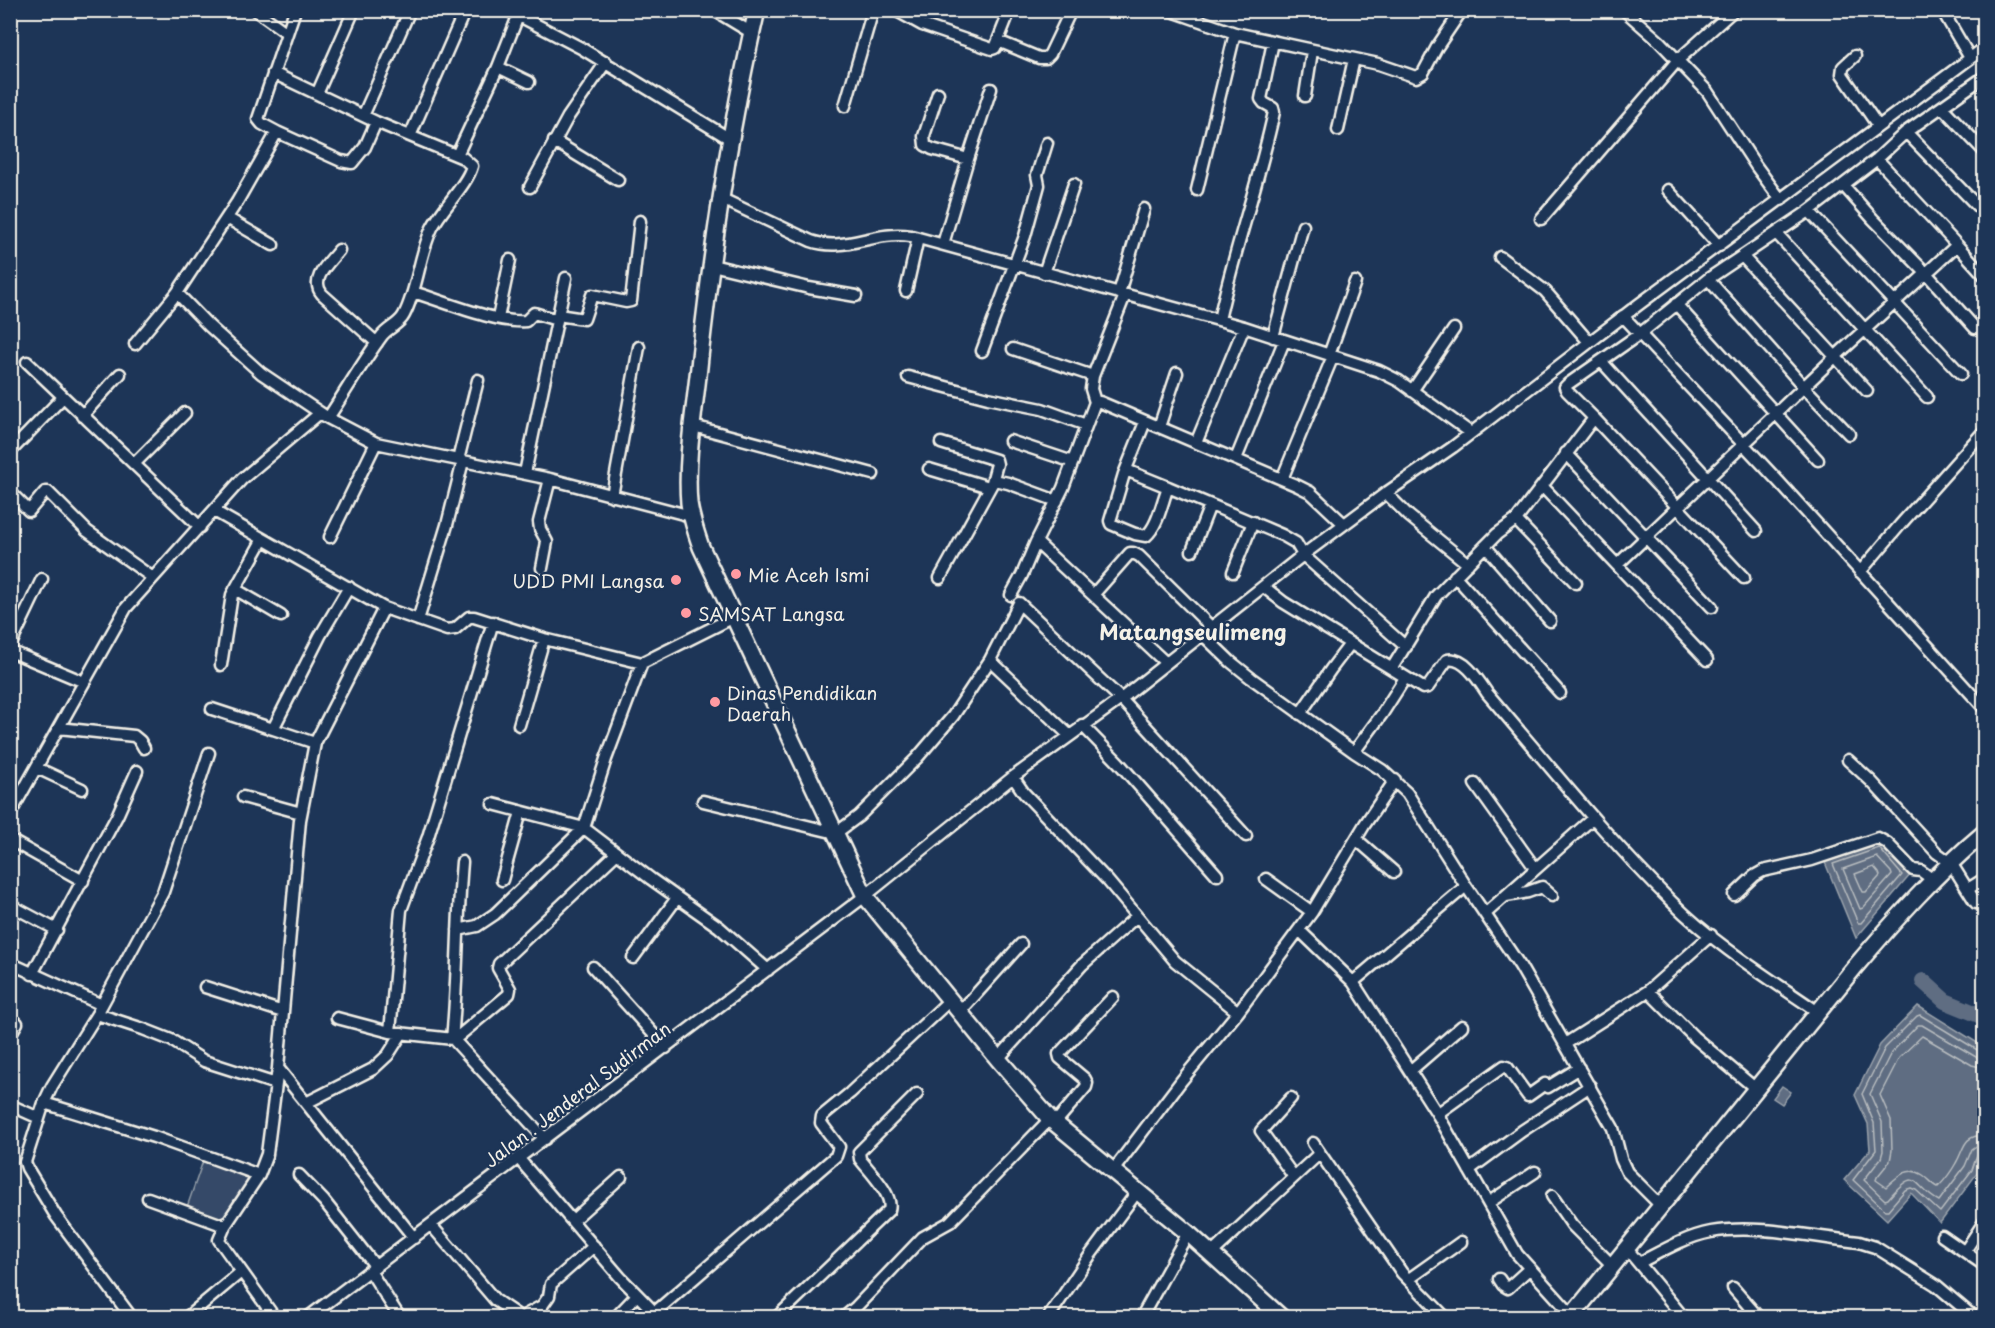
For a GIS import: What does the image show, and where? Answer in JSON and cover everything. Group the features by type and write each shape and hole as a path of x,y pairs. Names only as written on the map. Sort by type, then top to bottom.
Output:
{"highway":[{"path":"757,10 720,198 693,426 689,479 692,516 701,547 865,896 998,1059 1053,1121 1188,1233 1282,1317"},
{"path":"1571,1316 1902,912 1984,833"}],"street":[{"path":"255,10 287,33"},
{"path":"295,10 258,120 276,132 341,161 352,163 365,147 376,122"},
{"path":"316,93 354,10"},
{"path":"363,116 410,10"},
{"path":"410,136 465,10"},
{"path":"714,10 752,33"},
{"path":"845,106 873,10"},
{"path":"895,10 922,25 989,49 995,48 1010,10"},
{"path":"998,41 1040,58 1046,58 1071,10"},
{"path":"1169,10 1235,33 1378,64 1413,77 1423,73 1440,42 1462,10"},
{"path":"1624,10 1678,60 1707,91 1781,200"},
{"path":"1541,219 1678,60 1734,10"},
{"path":"1943,11 1970,58"},
{"path":"457,155 498,67 515,12 606,62 730,139"},
{"path":"1197,190 1235,33"},
{"path":"1219,320 1228,278 1264,160 1274,112 1273,108 1261,99 1273,42"},
{"path":"1570,395 1565,388 1568,384 1601,361 1631,324 1719,246 1984,48"},
{"path":"1305,96 1312,51"},
{"path":"1855,56 1843,67 1842,74 1878,126"},
{"path":"1338,130 1354,59"},
{"path":"530,187 568,117 606,62"},
{"path":"498,67 529,82"},
{"path":"10,814 126,608 242,479 324,415 385,333 401,321 413,292 432,229 472,168 470,162 457,155 376,122 273,73"},
{"path":"1631,324 1676,304 1708,279 1809,211 1877,159 1906,132 1982,83"},
{"path":"943,244 991,90"},
{"path":"938,93 924,136 925,145 968,159"},
{"path":"1942,107 1984,151"},
{"path":"135,345 177,293 226,218 276,132"},
{"path":"1906,132 1984,213"},
{"path":"554,141 618,180"},
{"path":"982,351 1013,263 1019,254 1040,183 1037,175 1047,143"},
{"path":"1877,159 1984,275"},
{"path":"1044,273 1074,184"},
{"path":"1843,185 1975,328"},
{"path":"1668,190 1719,246"},
{"path":"720,198 824,245 841,246 884,236 903,235 1244,327 1389,375 1471,434"},
{"path":"1011,595 1058,501 1095,402 1091,389 1093,376 1122,294 1144,209"},
{"path":"1809,211 1961,374"},
{"path":"226,218 273,244"},
{"path":"413,292 498,318 524,321 534,313 584,319 592,295 630,302 633,294 640,222"},
{"path":"1273,337 1303,226"},
{"path":"1777,234 1927,397"},
{"path":"906,291 918,238"},
{"path":"1617,565 1835,357 1957,245"},
{"path":"339,250 320,275 317,287 377,343"},
{"path":"1742,256 1867,391"},
{"path":"1500,257 1545,291 1589,342"},
{"path":"498,318 510,260"},
{"path":"712,265 809,288 856,296"},
{"path":"525,473 566,278"},
{"path":"1708,279 1849,434"},
{"path":"1282,479 1331,355 1355,282"},
{"path":"177,293 209,326 261,373 324,415 376,443 525,473 692,516"},
{"path":"1676,304 1818,460"},
{"path":"1631,324 1984,708"},
{"name":"Jalan . Jenderal Sudirman","path":"307,1317 666,1048 865,896 1069,735 1124,703 1166,663 1208,640 1211,627 1344,524 1471,434 1589,342 1631,324"},
{"path":"1196,443 1244,327"},
{"path":"1412,391 1454,329"},
{"path":"1236,459 1284,340"},
{"path":"612,496 639,348"},
{"path":"1013,349 1093,376"},
{"path":"1601,361 1756,531"},
{"path":"27,362 200,526"},
{"path":"1159,427 1177,373"},
{"path":"1550,373 1562,389 1594,418 1744,578"},
{"path":"82,416 120,375"},
{"path":"908,377 1042,410 1086,425"},
{"path":"418,620 447,525 478,380"},
{"path":"10,452 63,397"},
{"path":"1095,402 1305,489 1344,524"},
{"path":"134,464 185,413"},
{"path":"1392,668 1436,596 1497,534 1516,520 1594,418"},
{"path":"1145,422 1126,470 1110,519 1111,524 1142,536 1148,535 1155,523 1168,487"},
{"path":"693,426 873,474"},
{"path":"1860,572 1984,431"},
{"path":"1010,441 1073,462"},
{"path":"330,537 376,443"},
{"path":"940,578 991,484 997,464 996,460 941,443"},
{"path":"1566,453 1712,607"},
{"path":"929,469 991,484 999,480 1058,501"},
{"path":"1126,470 1253,522 1293,541 1303,555 1406,647"},
{"path":"542,568 547,542 539,522 550,479"},
{"path":"1542,486 1707,660"},
{"path":"10,492 29,511 45,492 48,492 87,531 153,578"},
{"path":"1386,493 1409,516 1468,564"},
{"path":"1192,551 1210,504"},
{"path":"214,511 384,608 451,630 469,616 544,639 642,663 734,617"},
{"path":"1516,520 1576,583"},
{"path":"1233,572 1253,522"},
{"path":"221,665 230,604 235,589 263,539"},
{"path":"1036,542 1166,663"},
{"path":"1485,546 1550,621"},
{"path":"1092,595 1130,553 1133,553 1143,560 1211,627"},
{"path":"1455,576 1560,693"},
{"path":"10,646 42,579"},
{"path":"273,729 320,636 349,587"},
{"path":"1264,587 1283,602 1350,644 1405,678 1426,688 1447,660 1452,658 1460,662 1593,818 1673,903 1711,935 1818,1012"},
{"path":"235,589 281,616"},
{"path":"703,801 836,834 859,816 917,758 954,716 990,660 1019,603 1124,703 1246,836"},
{"path":"275,1317 219,1240 225,1226 259,1175 267,1154 278,1068 301,813 315,743 384,608"},
{"path":"390,1032 401,910 428,837 493,622"},
{"path":"519,725 544,639"},
{"path":"1208,640 1231,662 1300,714 1395,780 1413,801 1520,966 1580,1068 1613,1128 1623,1165 1662,1207"},
{"path":"1300,714 1350,644"},
{"path":"10,651 84,682"},
{"path":"990,660 1069,735"},
{"path":"459,930 477,926 495,914 584,828 606,759 642,663"},
{"path":"1354,752 1405,678"},
{"path":"212,709 315,743"},
{"path":"1084,727 1126,771 1217,875"},
{"path":"58,728 134,736 144,748"},
{"path":"132,1317 56,1216 25,1162 44,1103 52,1086 99,1010 163,892 209,753"},
{"path":"1848,760 1871,781 1937,853 1951,863 1976,903"},
{"path":"37,768 82,789"},
{"path":"32,974 117,816 137,771"},
{"path":"1015,779 1024,793 1108,881 1175,961 1238,1012"},
{"path":"1112,1172 1182,1080 1238,1012 1312,912 1395,780"},
{"path":"1474,784 1535,868"},
{"path":"243,797 301,813"},
{"path":"493,804 584,828 719,927 768,969"},
{"path":"502,880 521,812"},
{"path":"1485,914 1593,818"},
{"path":"1734,895 1763,871 1812,860 1880,838 1913,870 1921,871 1933,880"},
{"path":"1356,839 1394,872"},
{"path":"10,840 83,881"},
{"path":"453,1039 509,994 510,989 498,968 499,964 617,853"},
{"path":"453,1039 462,862"},
{"path":"1266,879 1312,912"},
{"path":"1968,889 1984,879"},
{"path":"1353,982 1466,886"},
{"path":"1505,896 1542,887 1552,896"},
{"path":"633,958 677,898"},
{"path":"10,905 57,930"},
{"path":"998,1059 1082,965 1137,916"},
{"path":"1299,930 1353,982 1437,1114 1517,1254 1571,1316"},
{"path":"1565,1044 1648,992 1711,935"},
{"path":"519,1159 657,1315 836,1156 839,1147 821,1123 822,1116 955,1006 1021,944"},
{"path":"10,963 99,1010 171,1041 204,1061 276,1084"},
{"path":"593,968 666,1048"},
{"path":"205,987 283,1012"},
{"path":"1648,992 1694,1037 1756,1089"},
{"path":"843,1317 922,1237 950,1222 1086,1087 1085,1079 1060,1058 1059,1054 1113,997"},
{"path":"337,1018 390,1032 453,1039 545,1139"},
{"path":"10,1035 17,1023"},
{"path":"1410,1071 1462,1026"},
{"path":"306,1103 372,1069 388,1055 402,1033"},
{"path":"1437,1114 1504,1066 1527,1096 1545,1084 1548,1087 1555,1084 1580,1068"},
{"path":"278,1068 414,1238"},
{"path":"1469,1170 1522,1131 1590,1086"},
{"path":"776,1317 889,1210 888,1196 860,1159 859,1152 917,1094"},
{"path":"1291,1098 1262,1131 1294,1178"},
{"path":"44,1103 154,1137 259,1175"},
{"path":"10,1105 39,1118"},
{"path":"1314,1143 1402,1273 1446,1317"},
{"path":"1212,1254 1320,1153"},
{"path":"1488,1203 1534,1172"},
{"path":"299,1175 331,1209 373,1269 400,1317"},
{"path":"572,1221 621,1177"},
{"path":"1048,1317 1137,1192"},
{"path":"1552,1196 1572,1225 1613,1266"},
{"path":"148,1198 225,1226"},
{"path":"1965,1251 1984,1222"},
{"path":"431,1225 495,1300 520,1317 542,1306 549,1296 551,1284 594,1246"},
{"path":"1639,1263 1680,1241 1711,1232 1751,1229 1859,1242 1875,1247 1936,1285 1975,1317"},
{"path":"1141,1317 1188,1233"},
{"path":"1942,1236 1984,1265"},
{"path":"1409,1279 1461,1242"},
{"path":"1627,1249 1684,1317"},
{"path":"1499,1280 1508,1288 1530,1268"},
{"path":"186,1317 241,1272"},
{"path":"1733,1288 1758,1317"},
{"path":"615,1317 637,1295"}],"shaded area":[{"path":"204,1158 251,1176 223,1222 187,1207"}],"water":[{"path":"1881,841 1911,874 1856,938 1824,860"},
{"path":"1918,1006 1984,1047 1984,1148 1978,1172 1940,1223 1911,1193 1887,1220 1844,1180 1870,1150 1868,1124 1855,1095 1880,1045"},
{"path":"1782,1086 1791,1092 1782,1104 1773,1098"}],"waterway":[{"path":"1923,981 1945,1001 1984,1017"}],"place":[{"name":"Mie Aceh Ismi","path":"736,574"},
{"name":"UDD PMI Langsa","path":"676,580"},
{"name":"SAMSAT Langsa","path":"686,613"},
{"name":"Dinas Pendidikan Daerah","path":"715,702"}],"district":[{"name":"Matangseulimeng","path":"1193,631"}]}
